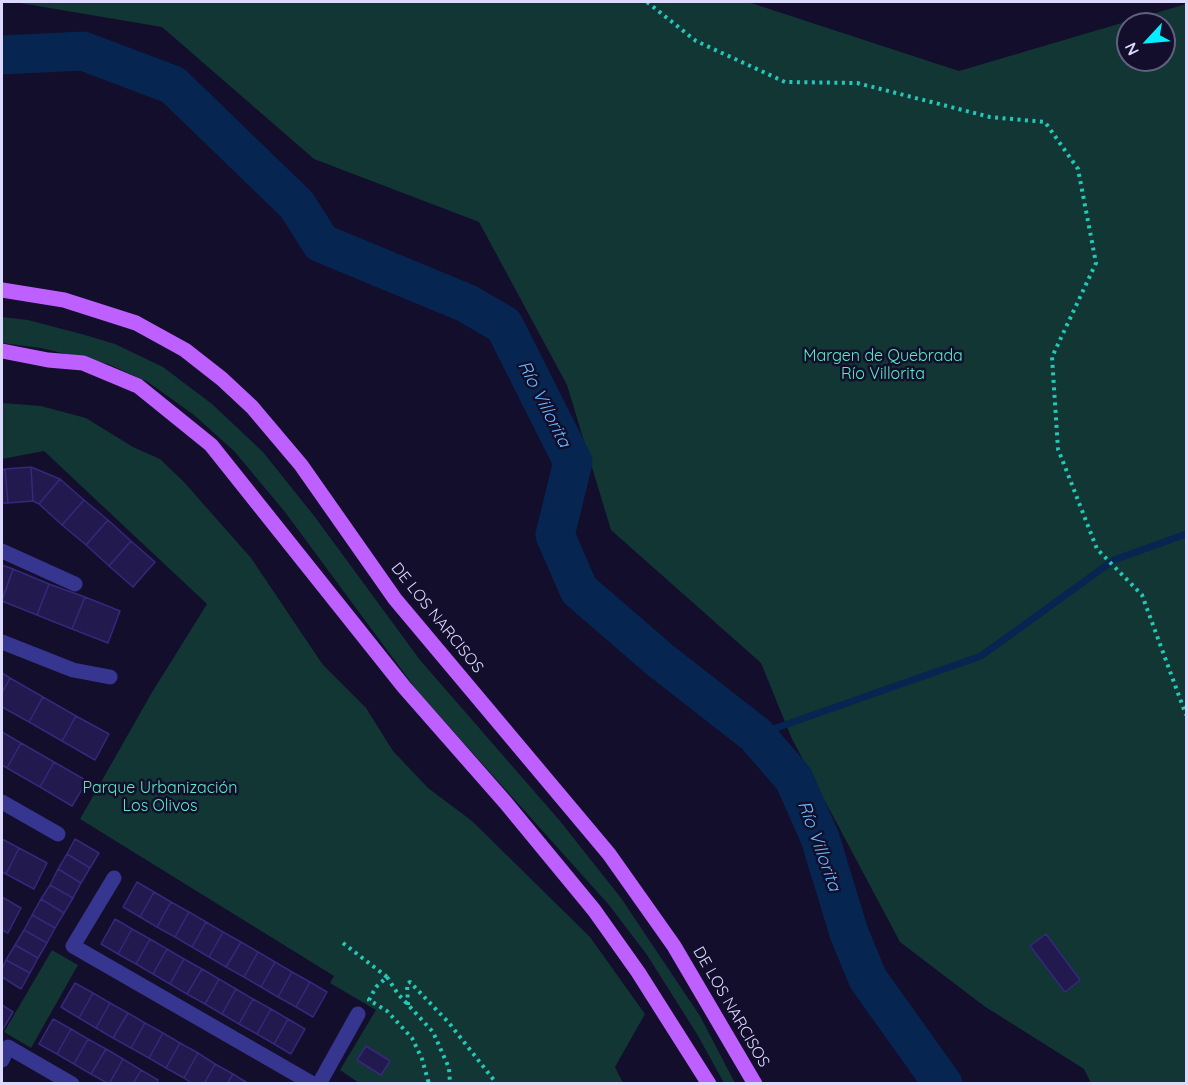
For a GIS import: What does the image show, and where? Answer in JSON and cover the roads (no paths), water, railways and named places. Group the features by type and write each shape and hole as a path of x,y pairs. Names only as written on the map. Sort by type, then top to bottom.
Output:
{"main road":[{"name":"DE LOS NARCISOS","path":"2,290 64,300 136,323 185,350 222,378 252,407 301,465 395,599 609,854 674,946 755,1083"},
{"path":"2,351 48,360 83,363 138,386 211,445 398,678 513,811 594,910 638,972 708,1083"}],"street":[{"path":"2,551 75,585"},
{"path":"2,642 73,670 110,677"},
{"path":"2,802 58,834"},
{"path":"114,878 73,946 313,1083"},
{"path":"319,1083 358,1014"},
{"path":"2,1060 8,1047 72,1083"}],"waterway":[{"name":"Río Villorita","path":"2,55 83,51 173,85 297,205 321,243 466,303 504,325 573,462 555,535 579,590 660,660 756,735 794,779 820,838 849,933 868,979 943,1084"},
{"path":"756,735 981,656 1114,560 1186,534"}],"park label":[{"name":"Margen de Quebrada Río Villorita","path":"883,365"},
{"name":"Parque Urbanización Los Olivos","path":"160,797"}]}
